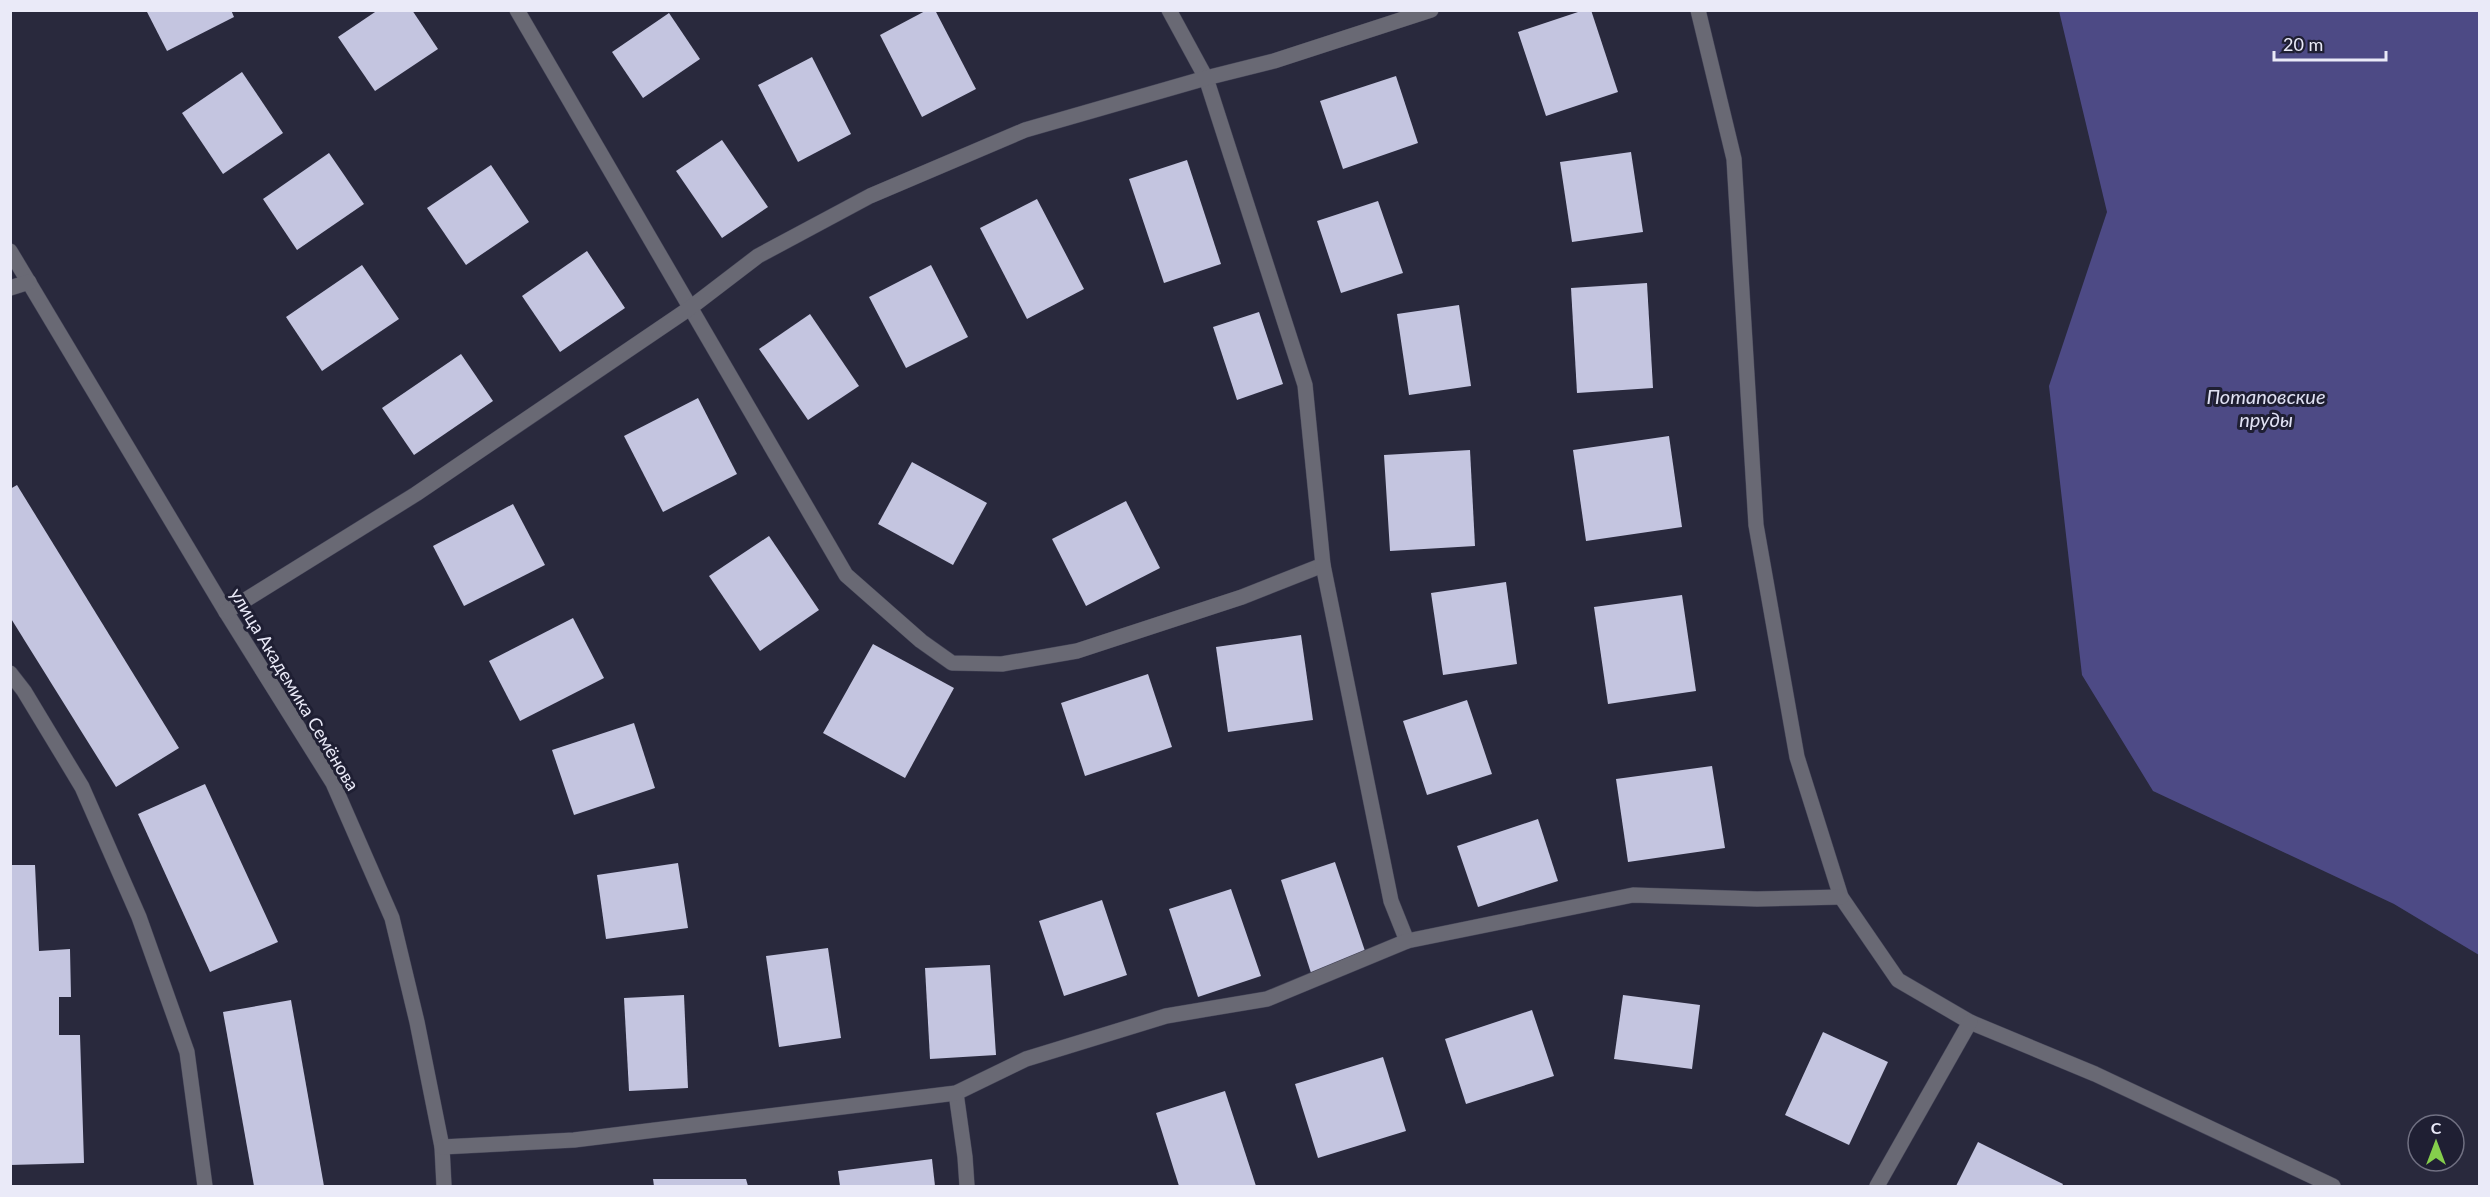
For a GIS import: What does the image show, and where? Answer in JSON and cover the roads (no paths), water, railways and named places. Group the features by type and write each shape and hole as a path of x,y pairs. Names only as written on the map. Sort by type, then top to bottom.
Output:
{"street":[{"path":"517,10 846,575 921,641 952,663 1002,664 1077,651 1242,597 1323,565"},
{"path":"1169,10 1206,78 1305,385 1323,565 1390,901 1407,941"},
{"path":"226,612 416,494 690,308 758,256 870,196 1025,130 1274,61 1431,10"},
{"path":"1698,10 1734,159 1756,525 1797,757 1841,897 1898,980 1970,1022 2096,1074 2333,1186"},
{"name":"улица Академика Семёнова","path":"10,251 226,612 333,783 392,918 417,1022 442,1147 444,1186"},
{"path":"10,288 29,282"},
{"path":"10,673 24,691 82,788 139,917 187,1052 205,1186"},
{"path":"442,1147 574,1140 956,1093 1026,1059 1166,1016 1267,999 1407,941 1633,896 1757,899 1841,897"},
{"path":"1877,1186 1970,1022"},
{"path":"956,1093 965,1157 966,1186"}],"water":[{"name":"Потаповские пруды","path":"2059,11 2479,11 2479,955 2394,904 2153,791 2082,675 2049,386 2107,212"}]}
